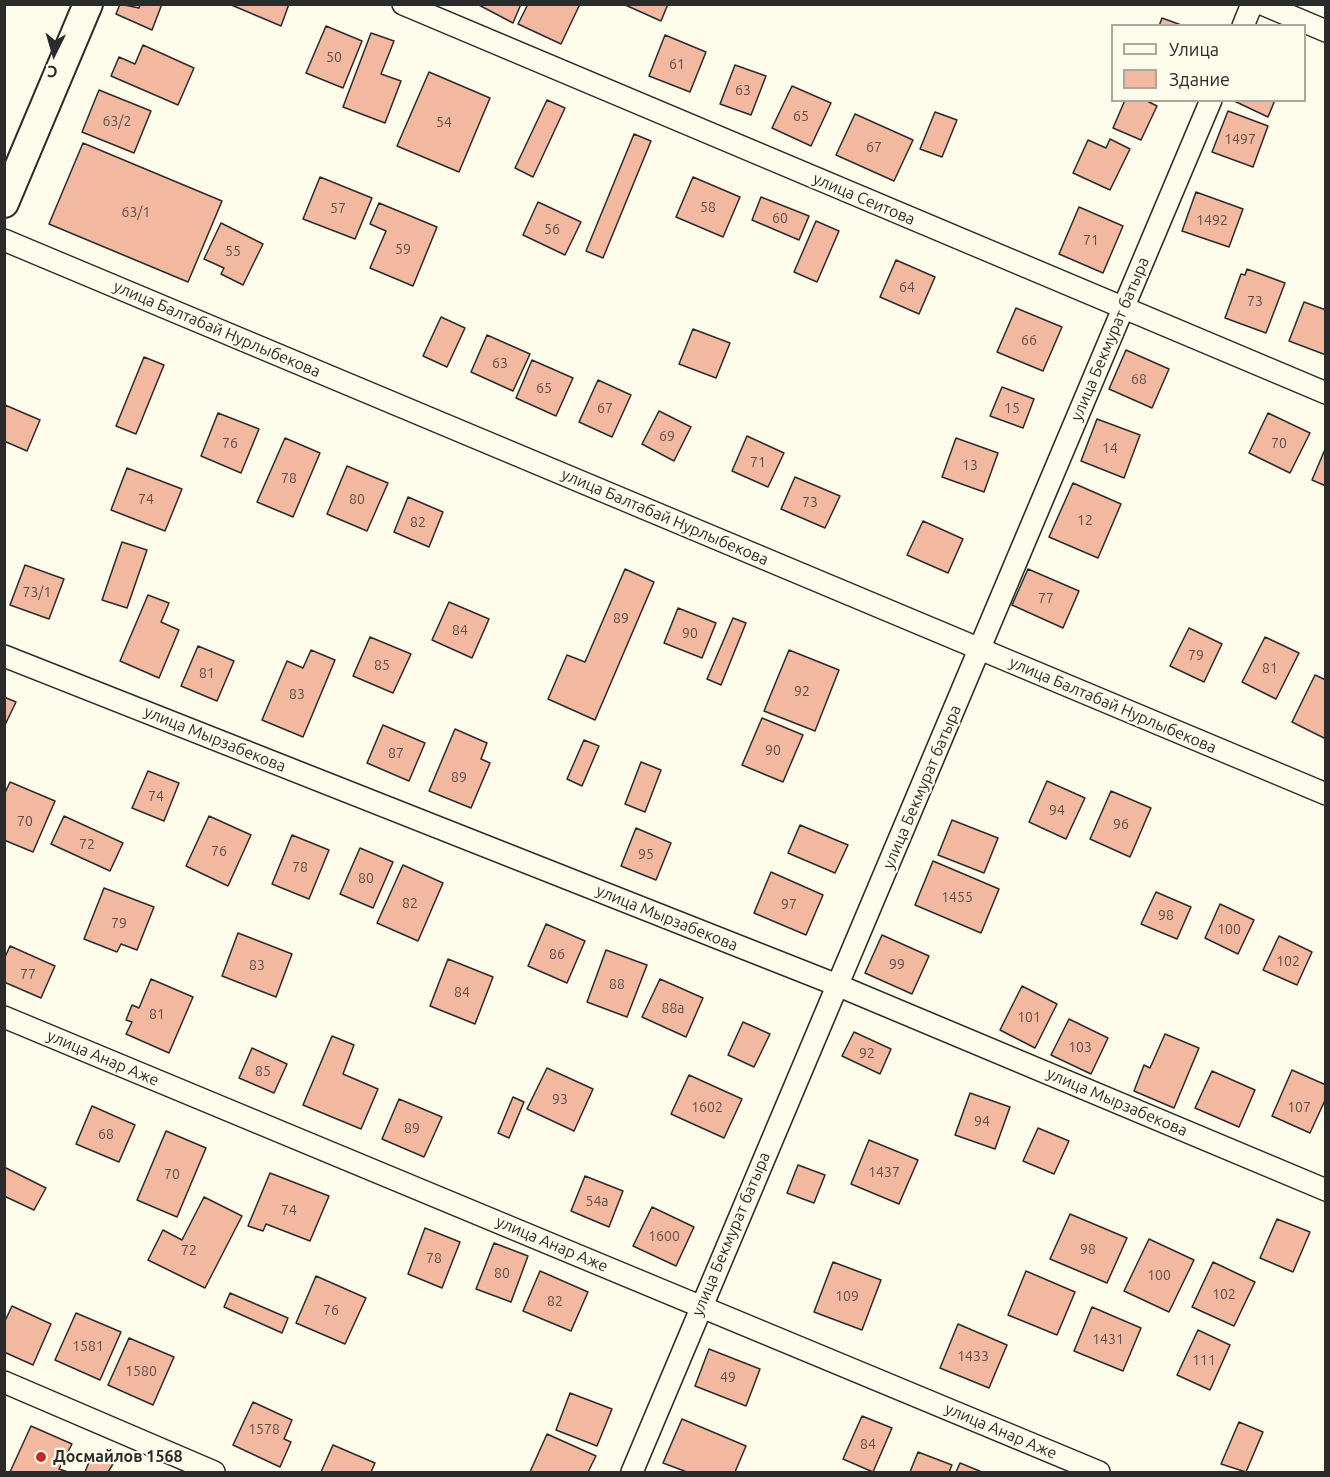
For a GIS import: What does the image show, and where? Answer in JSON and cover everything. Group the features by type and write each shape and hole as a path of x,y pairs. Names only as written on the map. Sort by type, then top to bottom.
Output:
{"street":[{"path":"4,203 88,4"},
{"name":"улица Сеитова","path":"403,4 1326,393"},
{"path":"1244,24 1252,4"},
{"path":"1262,4 1326,31"},
{"name":"улица Бекмурат батыра","path":"632,1473 700,1306 982,649 1122,308 1210,102"},
{"name":"улица Балтабай Нурлыбекова","path":"4,240 1326,794"},
{"name":"улица Мырзабекова","path":"4,656 837,985 1326,1190"},
{"name":"улица Анар Аже","path":"4,1017 1099,1473"},
{"path":"4,1382 214,1473"}],"building":[{"path":"120,4 139,8 140,4 162,4 152,30 116,14"},
{"path":"229,4 289,4 281,26"},
{"path":"477,4 521,4 513,23"},
{"path":"528,4 580,4 561,44 518,24"},
{"path":"623,4 668,4 661,21"},
{"path":"1162,18 1178,24 1160,24"},
{"path":"326,26 362,41 343,88 306,73"},
{"path":"371,33 394,41 381,74 401,81 385,123 343,107"},
{"path":"665,35 706,52 690,92 649,76"},
{"path":"143,45 194,68 178,105 111,76 119,57 135,64"},
{"path":"735,65 766,76 751,115 720,104"},
{"path":"429,72 490,98 459,172 397,146"},
{"path":"792,86 831,103 811,146 772,128"},
{"path":"99,90 151,111 134,153 82,132"},
{"path":"547,100 565,108 533,177 515,168"},
{"path":"1124,102 1149,102 1157,106 1141,140 1113,128"},
{"path":"1236,102 1274,102 1268,117"},
{"path":"1228,111 1268,126 1253,167 1212,152"},
{"path":"935,112 957,120 942,157 920,149"},
{"path":"855,114 913,140 894,181 836,155"},
{"path":"634,134 651,141 603,258 586,251"},
{"path":"1110,139 1130,149 1110,190 1073,173 1088,140 1106,148"},
{"path":"83,143 222,201 188,282 49,224"},
{"path":"320,177 372,198 355,239 303,219"},
{"path":"693,177 740,197 723,237 676,217"},
{"path":"1196,192 1243,209 1229,247 1182,231"},
{"path":"761,197 809,216 799,240 752,220"},
{"path":"538,202 581,222 565,255 523,235"},
{"path":"379,203 437,227 413,286 370,268 386,231 370,224"},
{"path":"1079,207 1123,226 1103,273 1059,254"},
{"path":"816,221 839,231 817,282 794,272"},
{"path":"221,223 263,244 243,285 221,274 224,268 204,259"},
{"path":"896,260 935,277 919,314 880,297"},
{"path":"1247,269 1285,283 1266,333 1225,318 1241,274 1245,275"},
{"path":"1304,302 1326,310 1326,355 1289,341"},
{"path":"1016,308 1062,327 1043,371 997,352"},
{"path":"441,317 465,328 447,367 423,356"},
{"path":"693,329 730,343 716,378 679,364"},
{"path":"487,335 530,354 513,391 471,372"},
{"path":"1126,350 1169,369 1152,408 1109,389"},
{"path":"144,357 164,365 136,434 116,426"},
{"path":"532,360 573,378 556,416 516,398"},
{"path":"598,380 631,395 612,437 579,422"},
{"path":"1002,387 1034,399 1023,428 990,416"},
{"path":"5,405 40,420 27,451 4,441"},
{"path":"659,411 691,427 674,461 642,444"},
{"path":"218,413 259,429 241,473 201,456"},
{"path":"1268,413 1310,433 1290,473 1249,453"},
{"path":"1097,419 1140,435 1124,478 1081,461"},
{"path":"747,436 784,453 768,487 732,471"},
{"path":"285,438 320,453 293,517 257,502"},
{"path":"956,438 998,453 984,492 942,477"},
{"path":"1326,447 1326,486 1312,480"},
{"path":"347,466 388,483 367,531 327,514"},
{"path":"127,468 182,489 165,531 111,510"},
{"path":"795,477 840,496 825,528 781,509"},
{"path":"1073,483 1121,504 1098,558 1049,537"},
{"path":"408,497 443,512 429,547 394,532"},
{"path":"923,521 963,539 948,573 907,555"},
{"path":"122,542 147,550 127,608 102,600"},
{"path":"25,565 64,579 49,619 10,605"},
{"path":"625,569 654,582 595,720 548,699 567,655 585,662"},
{"path":"1028,569 1079,591 1063,628 1012,605"},
{"path":"148,595 169,603 161,622 179,630 159,678 120,661"},
{"path":"449,602 489,619 472,658 432,640"},
{"path":"678,608 716,623 702,658 664,643"},
{"path":"733,618 746,623 721,685 707,679"},
{"path":"1189,628 1222,644 1204,682 1170,666"},
{"path":"370,637 411,654 393,693 353,676"},
{"path":"1265,637 1299,653 1276,699 1242,682"},
{"path":"198,646 234,661 217,701 181,686"},
{"path":"311,650 335,660 303,737 262,720 287,661 303,668"},
{"path":"789,650 839,670 815,731 764,711"},
{"path":"1315,675 1326,680 1326,739 1292,722"},
{"path":"4,697 16,702 4,727"},
{"path":"762,718 803,735 783,782 742,765"},
{"path":"383,725 425,743 409,781 367,763"},
{"path":"455,729 487,743 481,759 490,763 471,808 429,791"},
{"path":"584,740 599,746 582,786 567,779"},
{"path":"641,762 661,770 645,812 625,804"},
{"path":"148,771 179,783 164,821 132,808"},
{"path":"1047,781 1085,798 1066,839 1029,822"},
{"path":"10,782 55,801 33,852 4,840 4,795"},
{"path":"1111,791 1151,808 1130,857 1090,839"},
{"path":"64,816 123,843 110,871 51,844"},
{"path":"209,816 251,835 228,886 186,866"},
{"path":"952,820 998,838 984,873 938,855"},
{"path":"800,825 848,845 835,873 788,853"},
{"path":"636,828 671,843 656,880 621,866"},
{"path":"292,835 329,850 309,899 272,884"},
{"path":"360,848 393,862 373,908 340,894"},
{"path":"933,861 999,889 981,933 915,905"},
{"path":"403,865 443,883 418,941 377,923"},
{"path":"771,872 823,895 806,935 754,913"},
{"path":"104,888 154,907 137,950 121,944 117,952 84,939"},
{"path":"1156,892 1191,907 1177,939 1141,924"},
{"path":"1220,904 1254,920 1238,954 1205,938"},
{"path":"546,924 585,941 567,983 528,966"},
{"path":"238,933 292,954 276,997 222,976"},
{"path":"882,935 929,956 912,994 865,973"},
{"path":"1279,936 1312,952 1297,985 1263,970"},
{"path":"10,946 55,966 41,998 4,982 4,959"},
{"path":"606,950 647,965 627,1017 587,1002"},
{"path":"448,959 493,977 475,1024 430,1006"},
{"path":"151,979 193,997 169,1053 126,1034 132,1022 126,1020 132,1005 139,1008"},
{"path":"660,979 703,998 686,1037 642,1017"},
{"path":"1022,986 1057,1004 1035,1048 1000,1030"},
{"path":"1069,1019 1108,1038 1091,1074 1051,1055"},
{"path":"743,1022 770,1034 754,1067 728,1055"},
{"path":"854,1032 891,1049 880,1074 842,1056"},
{"path":"1165,1034 1199,1048 1174,1108 1134,1091 1144,1065 1150,1068"},
{"path":"332,1036 354,1045 343,1074 378,1089 361,1129 303,1105"},
{"path":"252,1048 287,1064 274,1093 239,1078"},
{"path":"547,1068 593,1089 574,1131 527,1109"},
{"path":"1292,1070 1326,1085 1326,1098 1310,1133 1272,1116"},
{"path":"1212,1071 1255,1090 1239,1127 1195,1108"},
{"path":"689,1075 742,1099 724,1138 671,1114"},
{"path":"970,1093 1010,1107 995,1149 955,1135"},
{"path":"513,1097 524,1102 509,1138 498,1133"},
{"path":"399,1099 442,1117 424,1157 382,1139"},
{"path":"92,1106 135,1125 119,1162 76,1144"},
{"path":"1038,1128 1069,1141 1054,1174 1023,1161"},
{"path":"166,1131 206,1148 177,1217 137,1200"},
{"path":"869,1140 918,1160 899,1204 851,1184"},
{"path":"798,1165 825,1175 814,1203 787,1193"},
{"path":"4,1167 46,1188 34,1210 4,1196"},
{"path":"270,1173 329,1196 310,1241 266,1224 263,1231 248,1226"},
{"path":"585,1176 623,1191 609,1227 571,1211"},
{"path":"204,1197 242,1216 205,1288 148,1260 163,1230 182,1240"},
{"path":"652,1207 694,1227 676,1266 633,1246"},
{"path":"1070,1214 1127,1238 1107,1283 1050,1259"},
{"path":"1277,1219 1310,1232 1293,1272 1260,1258"},
{"path":"425,1228 460,1242 442,1288 408,1274"},
{"path":"1149,1239 1194,1260 1169,1312 1124,1291"},
{"path":"494,1243 528,1256 511,1302 476,1289"},
{"path":"833,1262 881,1280 862,1330 814,1312"},
{"path":"1213,1262 1255,1282 1234,1326 1192,1307"},
{"path":"540,1271 588,1292 571,1331 523,1311"},
{"path":"1026,1271 1075,1292 1057,1335 1008,1315"},
{"path":"316,1276 366,1298 345,1344 296,1323"},
{"path":"230,1293 288,1318 282,1333 224,1307"},
{"path":"12,1306 51,1324 33,1365 4,1352 4,1323"},
{"path":"1092,1307 1141,1328 1123,1371 1074,1351"},
{"path":"76,1313 121,1332 100,1380 55,1360"},
{"path":"958,1324 1007,1345 989,1388 940,1368"},
{"path":"1198,1330 1230,1345 1210,1390 1177,1375"},
{"path":"129,1338 174,1357 153,1405 108,1385"},
{"path":"709,1349 760,1369 746,1406 695,1386"},
{"path":"570,1393 612,1409 597,1446 556,1430"},
{"path":"253,1402 292,1420 284,1439 291,1442 280,1467 233,1445"},
{"path":"862,1416 892,1428 873,1472 843,1459"},
{"path":"682,1419 746,1446 735,1472 687,1472 663,1463"},
{"path":"1239,1422 1263,1432 1246,1472 1221,1464"},
{"name":"Досмайлов 1568","path":"31,1426 72,1444 59,1469 68,1472 10,1472"},
{"path":"547,1434 596,1456 588,1472 530,1472"},
{"path":"333,1445 375,1463 371,1472 321,1472"},
{"path":"918,1452 952,1465 949,1472 910,1472"},
{"path":"91,1457 113,1464 108,1472 85,1472"},
{"path":"960,1463 982,1472 956,1472"}],"place":[{"name":"Досмайлов 1568","path":"41,1457"}]}
